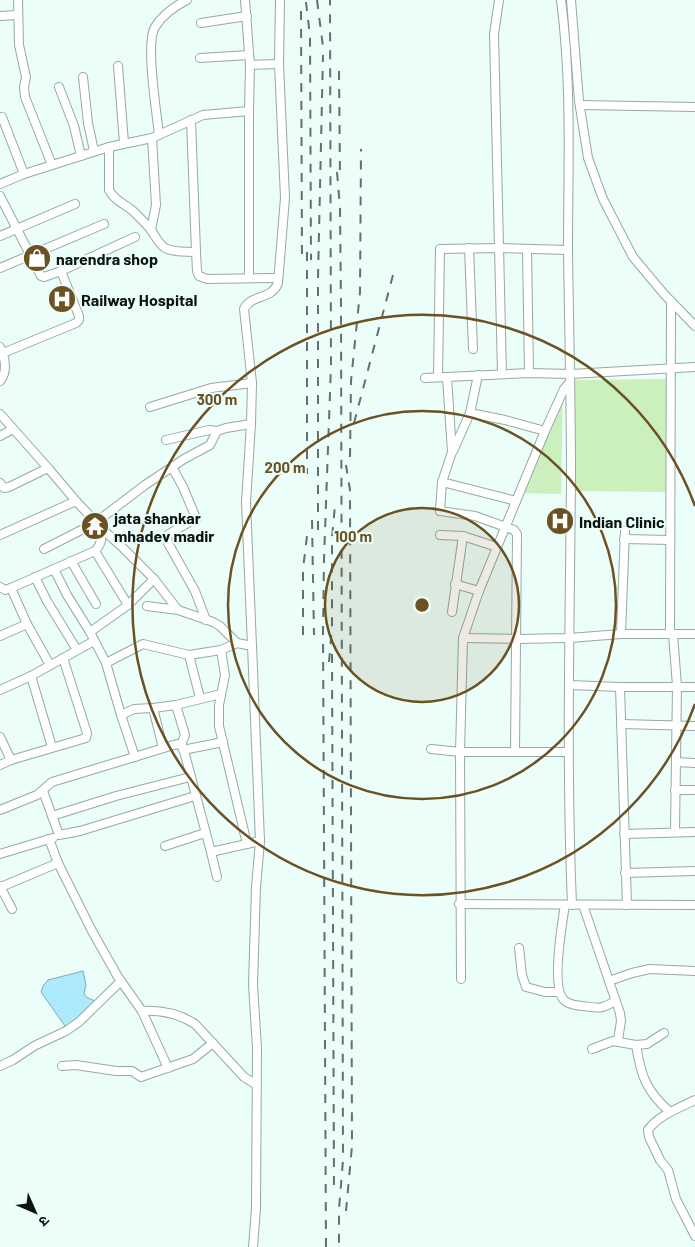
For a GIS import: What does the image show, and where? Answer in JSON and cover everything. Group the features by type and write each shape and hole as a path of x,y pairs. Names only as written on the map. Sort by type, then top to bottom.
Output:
{"street":[{"path":"18,0 17,16 20,57 26,77 25,97 52,165"},
{"path":"151,230 156,205 151,37 154,28 165,16 179,4 188,0"},
{"path":"245,0 250,65 248,278"},
{"path":"253,1247 256,1208 257,1048 253,985 256,887 260,841 246,502 252,382 244,309 248,302 275,290 278,278 285,198 279,64 280,0"},
{"path":"499,0 494,34 502,374"},
{"path":"560,0 568,67 569,101 570,685 568,905 558,961 559,992 563,999 568,1002 593,1008 605,1007 615,1001"},
{"path":"571,0 579,103 588,158 603,199 633,256 695,326"},
{"path":"0,16 17,16"},
{"path":"201,23 246,16"},
{"path":"200,58 249,56"},
{"path":"250,65 279,64"},
{"path":"118,66 124,143"},
{"path":"84,77 88,123 94,151"},
{"path":"59,87 74,126 81,156"},
{"path":"569,101 579,103 695,107"},
{"path":"0,184 94,151 155,137 203,115 249,111"},
{"path":"2,116 24,174"},
{"path":"191,120 196,252 199,276 203,278 278,278"},
{"path":"74,126 88,123"},
{"path":"109,147 109,190 118,202 132,210 151,230 156,240 166,248 196,252"},
{"path":"0,196 29,255 41,276 44,277 135,237"},
{"path":"0,236 75,204"},
{"path":"0,268 104,224"},
{"path":"469,248 472,349"},
{"path":"528,248 530,373"},
{"path":"438,377 440,249 528,248 568,250"},
{"path":"0,381 5,372 1,350 76,323 79,320 61,271"},
{"path":"671,301 670,540 672,634 677,686 675,832"},
{"path":"425,378 530,373 570,378 695,367"},
{"path":"478,375 470,413 452,452 442,482 440,511 475,516 506,527 514,530 518,540 515,752"},
{"path":"447,377 452,452"},
{"path":"460,979 460,752 463,638 497,547 545,431 570,378"},
{"path":"150,408 211,388 252,382"},
{"path":"470,413 514,422 545,431"},
{"path":"0,414 98,525 122,546 154,579 178,610"},
{"path":"166,440 209,430 217,431 251,424"},
{"path":"0,436 13,429"},
{"path":"44,549 98,525 126,498 172,466 210,445 217,431"},
{"path":"172,466 196,518 167,536 168,544 195,591 206,620"},
{"path":"0,484 4,488 9,487 48,468"},
{"path":"442,482 516,501"},
{"path":"0,536 76,501"},
{"path":"0,586 5,590 95,550 102,542 98,525"},
{"path":"440,535 464,536 497,547"},
{"path":"621,634 625,535 670,540"},
{"path":"452,612 464,536"},
{"path":"95,550 128,605"},
{"path":"71,561 96,604"},
{"path":"54,569 106,663 135,757"},
{"path":"35,577 47,601 77,650"},
{"path":"90,632 128,605 154,579"},
{"path":"455,584 479,591"},
{"path":"10,588 26,624 50,664"},
{"path":"147,606 178,610 213,622 220,626 237,643 252,646"},
{"path":"0,636 26,624"},
{"path":"463,638 517,639 621,634 695,634"},
{"path":"0,690 31,676 94,641"},
{"path":"106,663 143,644 189,654 221,650 237,643"},
{"path":"221,650 225,675 218,713 247,844"},
{"path":"189,654 200,698"},
{"path":"0,765 52,747 86,738 87,733 63,658"},
{"path":"31,676 52,747"},
{"path":"570,685 695,687"},
{"path":"620,687 627,905"},
{"path":"121,715 134,709 176,705 221,694"},
{"path":"176,705 185,735 182,747 217,877"},
{"path":"154,708 163,748"},
{"path":"621,724 695,726"},
{"path":"0,737 11,760"},
{"path":"0,810 43,791 52,782 163,748 177,744 182,747 223,742"},
{"path":"431,749 460,752 569,752"},
{"path":"676,762 695,763"},
{"path":"52,816 190,776"},
{"path":"675,790 695,790"},
{"path":"43,791 59,835"},
{"path":"0,854 195,796"},
{"path":"624,834 695,832"},
{"path":"165,846 205,833"},
{"path":"49,839 58,863 92,931 121,981 142,1011 168,1068"},
{"path":"211,852 260,841"},
{"path":"12,909 0,886 58,863"},
{"path":"625,873 695,871"},
{"path":"459,904 695,905"},
{"path":"583,905 621,1021 618,1040"},
{"path":"519,948 522,975 526,987 546,992 559,992"},
{"path":"609,982 632,973 650,969 695,971"},
{"path":"0,1066 79,1022 121,981"},
{"path":"142,1011 168,1012 186,1018 195,1024 244,1077 256,1084"},
{"path":"592,1050 613,1040 636,1045 647,1044 664,1033"},
{"path":"62,1066 76,1065 116,1071 132,1070 141,1077 193,1059 213,1043"},
{"path":"636,1045 639,1062 650,1092 670,1112"},
{"path":"695,1100 670,1112 653,1123 648,1130 649,1137 660,1160 668,1170 676,1200 695,1236"}],"green space":[{"path":"667,379 666,492 571,491 569,380"},
{"path":"563,384 561,494 519,493"}],"water":[{"path":"83,971 86,985 84,993 86,997 95,1001 70,1025 65,1026 41,992 48,980"}],"railway":[{"path":"317,0 323,47"},
{"path":"326,1247 323,633 331,365 330,0"},
{"path":"306,2 310,36 311,260"},
{"path":"301,11 302,261"},
{"path":"318,530 318,277 323,55"},
{"path":"339,71 340,178"},
{"path":"350,457 351,381 360,292 361,149"},
{"path":"337,172 340,208 341,307 343,1160 339,1209 339,1247"},
{"path":"307,252 307,474"},
{"path":"354,423 393,275"},
{"path":"346,465 350,490 352,1146 346,1211"},
{"path":"329,662 332,627 332,538 335,505"},
{"path":"312,520 314,635"},
{"path":"303,635 303,569 307,536"},
{"path":"332,654 334,1192"}],"place":[{"name":"narendra shop","path":"37,258"},
{"name":"Railway Hospital","path":"62,299"},
{"name":"Indian Clinic","path":"560,521"},
{"name":"jata shankar mhadev madir","path":"95,526"}]}
